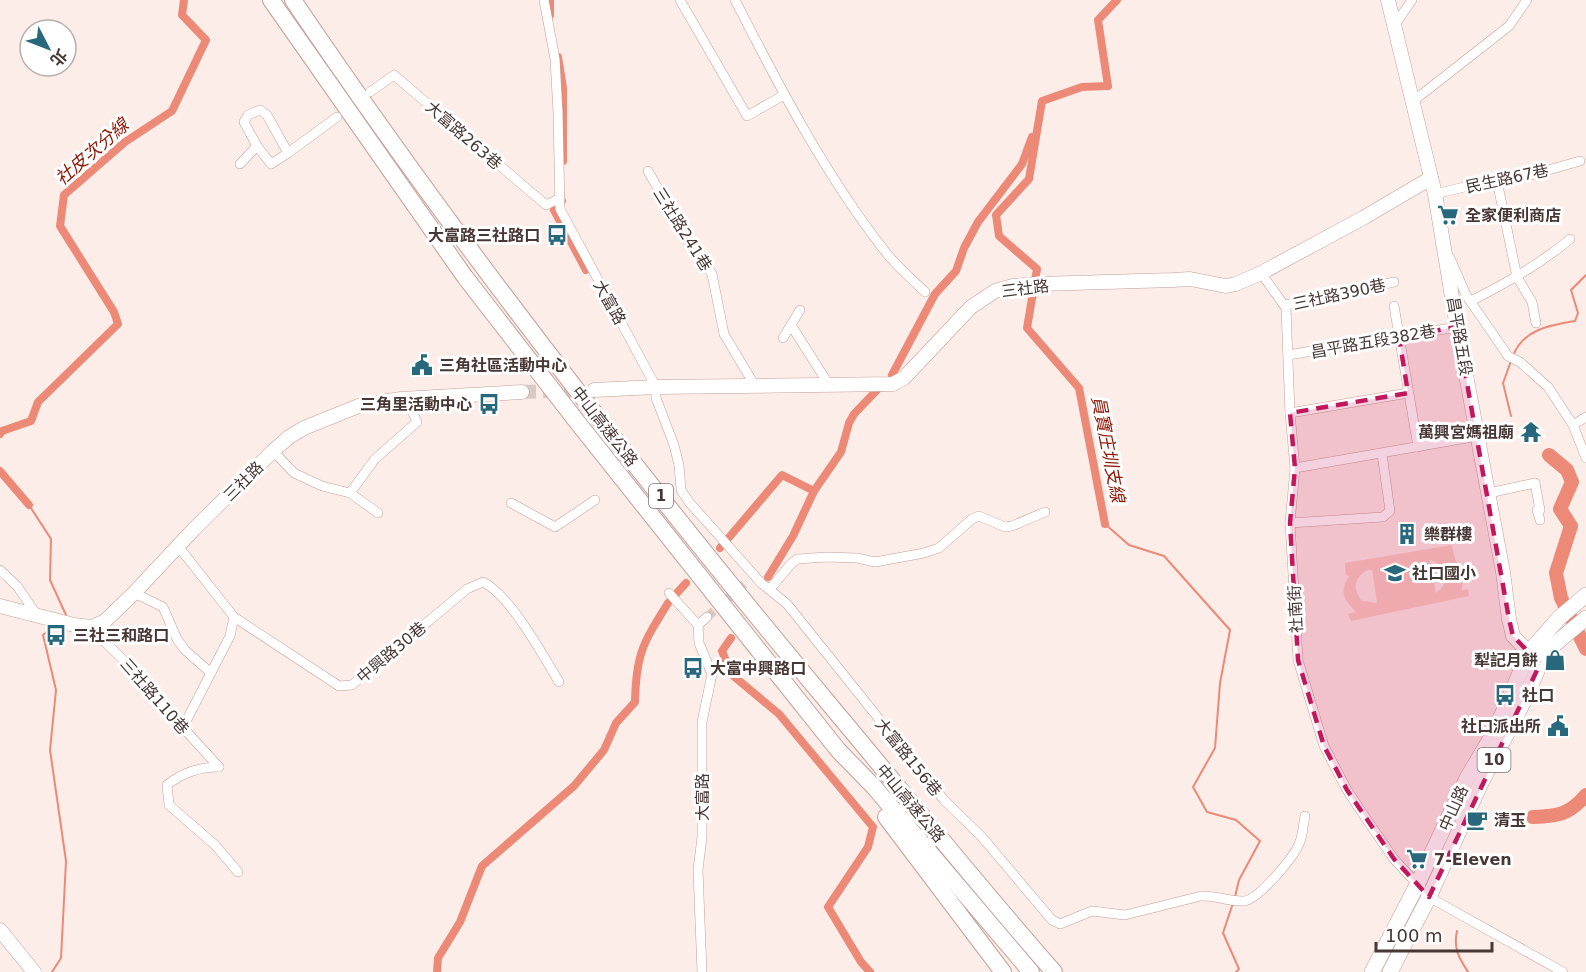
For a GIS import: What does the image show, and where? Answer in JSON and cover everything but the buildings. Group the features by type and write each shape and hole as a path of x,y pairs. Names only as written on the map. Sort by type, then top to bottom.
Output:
{"highway":[{"name":"中山高速公路","path":"271,0 472,286 578,423 838,750 874,787 1032,972"},
{"name":"中山高速公路","path":"293,0 429,192 578,392 768,633 1054,972"},
{"path":"838,750 869,795 1003,972"}],"main road":[{"name":"中山路","path":"1372,972 1417,885 1467,778 1495,731 1529,652 1568,610 1586,595"},
{"name":"中山路","path":"1390,972 1429,897 1481,783 1525,699 1540,664 1549,649 1580,623"}],"street":[{"name":"大富路","path":"544,0 555,59 560,209 656,387 656,398 680,465 681,490 755,576 770,589"},
{"path":"680,0 747,116 784,95"},
{"path":"735,0 784,95 831,174 885,252 925,292"},
{"name":"昌平路五段","path":"1388,0 1435,194 1511,627 1517,642 1540,664"},
{"path":"1394,26 1412,0"},
{"path":"1412,102 1509,26 1527,0"},
{"name":"大富路263巷","path":"370,92 394,75 546,206 558,198"},
{"path":"288,153 267,115 260,111 248,116 244,122 257,146 271,164 288,153 337,117"},
{"path":"240,164 257,146"},
{"name":"民生路67巷","path":"1435,194 1476,184 1524,177 1580,161"},
{"name":"三社路241巷","path":"648,171 689,243 712,274 724,334 755,386"},
{"name":"三社路","path":"594,390 893,384 904,378 971,307 995,291 1013,286 1039,284 1190,279 1226,286 1236,284 1363,218 1431,178"},
{"path":"1497,181 1518,277 1532,302 1536,323"},
{"path":"1471,301 1518,277 1546,259 1570,239"},
{"path":"1444,245 1466,295 1508,356 1520,362 1548,387 1573,425 1586,458"},
{"path":"1260,273 1285,305"},
{"name":"三社路390巷","path":"1285,305 1394,282"},
{"name":"社南街","path":"1285,305 1295,468 1290,523 1298,660 1324,746 1366,820 1394,858 1429,897 1563,972"},
{"path":"1394,306 1418,447"},
{"path":"783,338 800,310"},
{"path":"791,325 829,385"},
{"name":"昌平路五段382巷","path":"1288,355 1457,327"},
{"name":"三社路","path":"92,627 105,621 273,451 304,428 361,405 407,399 522,392"},
{"path":"1290,413 1408,393"},
{"path":"350,493 375,459 417,422 407,399"},
{"path":"1573,425 1586,417"},
{"path":"1295,468 1478,436"},
{"path":"273,451 294,473 322,486 350,493 378,513"},
{"path":"1290,523 1383,517 1390,511 1382,454"},
{"path":"1489,493 1536,483 1540,510 1537,510 1540,520"},
{"path":"511,503 555,527 595,500"},
{"path":"770,589 797,559 857,558 875,562 924,553 939,548 972,519 979,516 1005,526 1012,526 1045,512"},
{"name":"中興路30巷","path":"177,546 234,617 339,686 352,685 467,589 483,582 493,587 506,603 539,648 559,682"},
{"path":"0,570 17,586 37,615"},
{"path":"746,582 755,576"},
{"name":"大富路156巷","path":"770,589 786,604 944,800 981,836 1052,920 1060,924 1092,911 1125,915 1201,896 1213,895 1244,901 1253,898 1288,862 1300,844 1305,816"},
{"path":"134,593 164,607 177,639 185,650 211,673"},
{"path":"669,593 698,625 707,617"},
{"path":"0,606 92,627"},
{"path":"182,729 230,636 234,617"},
{"name":"大富路","path":"698,625 699,643 712,674 702,722 702,837 698,870 702,972"},
{"name":"三社路110巷","path":"92,627 94,634 151,687 152,694 219,767 205,767 176,778 167,785 169,805 215,845 238,872"},
{"path":"0,930 34,972"}],"highlighted area":[{"path":"1457,327 1513,636 1540,664 1429,897 1394,859 1347,790 1324,746 1298,660 1290,523 1295,468 1290,413 1408,393 1399,337"}],"shaded area":[{"path":"1452,545 1455,559 1463,573 1462,590 1468,589 1469,596 1351,621 1348,614 1356,612 1344,596 1344,587 1349,576 1346,575 1345,563","holes":["1430,560 1441,566 1445,574 1444,584 1436,593","1368,570 1372,570 1377,603 1362,601 1357,592 1357,580"]}],"waterway":[{"name":"社皮次分線","path":"0,434 2,431 31,421 38,402 118,324 114,312 60,226 64,195 125,142 172,111 206,40 182,15 184,0"},
{"path":"550,0 550,15"},
{"name":"員寶庄圳支線","path":"1105,524 1079,388 1027,328 1037,269 999,236 996,215 1029,179 1042,101 1082,87 1108,86 1098,20 1117,0"},
{"path":"558,57 563,88 563,161"},
{"path":"892,375 935,294 956,271 964,248 978,222 1022,164 1032,137"},
{"path":"562,201 554,210 586,270"},
{"path":"1513,356 1518,347 1531,334 1557,324 1575,321 1578,313 1571,290 1586,275"},
{"path":"1511,361 1503,383 1511,416"},
{"path":"768,577 793,536 814,491 841,452 849,423 854,414 877,390"},
{"path":"1549,455 1567,470 1572,482 1560,509 1571,526 1556,573 1561,598 1586,649"},
{"name":"社皮次分線","path":"0,471 29,505"},
{"path":"720,548 782,475 814,491"},
{"path":"29,505 51,539 50,580 66,615 63,618"},
{"name":"員寶庄圳支線","path":"1105,524 1129,545 1164,556 1230,630 1220,683 1215,748 1193,787 1207,812 1236,820 1260,841 1239,880 1235,897"},
{"path":"676,594 686,583"},
{"path":"437,972 438,958 460,922 482,866 574,786 604,750 616,723 635,702 637,672 642,650 668,603"},
{"path":"52,972 61,958 66,861 50,750 56,690 43,635 54,626"},
{"path":"731,638 722,651 731,674 779,714 873,827 868,847 828,907 861,962 870,972"},
{"path":"1533,817 1562,813 1574,807 1586,795"},
{"name":"員寶庄圳支線","path":"1233,903 1223,933 1239,969 1236,972"},
{"path":"1457,931 1458,953 1468,972"}],"tunnel":[{"path":"522,392 583,390"},
{"path":"707,617 746,583"}],"place":[{"name":"全家便利商店","path":"1448,215"},
{"name":"大富路三社路口","path":"557,235"},
{"name":"三角社區活動中心","path":"422,365"},
{"name":"三角里活動中心","path":"489,404"},
{"name":"萬興宮媽祖廟","path":"1531,432"},
{"name":"樂群樓","path":"1407,534"},
{"name":"社口國小","path":"1395,573"},
{"name":"三社三和路口","path":"56,635"},
{"name":"犁記月餅","path":"1555,660"},
{"name":"大富中興路口","path":"693,668"},
{"name":"社口","path":"1505,695"},
{"name":"社口派出所","path":"1558,726"},
{"name":"清玉","path":"1477,820"},
{"name":"7-Eleven","path":"1417,859"}]}
